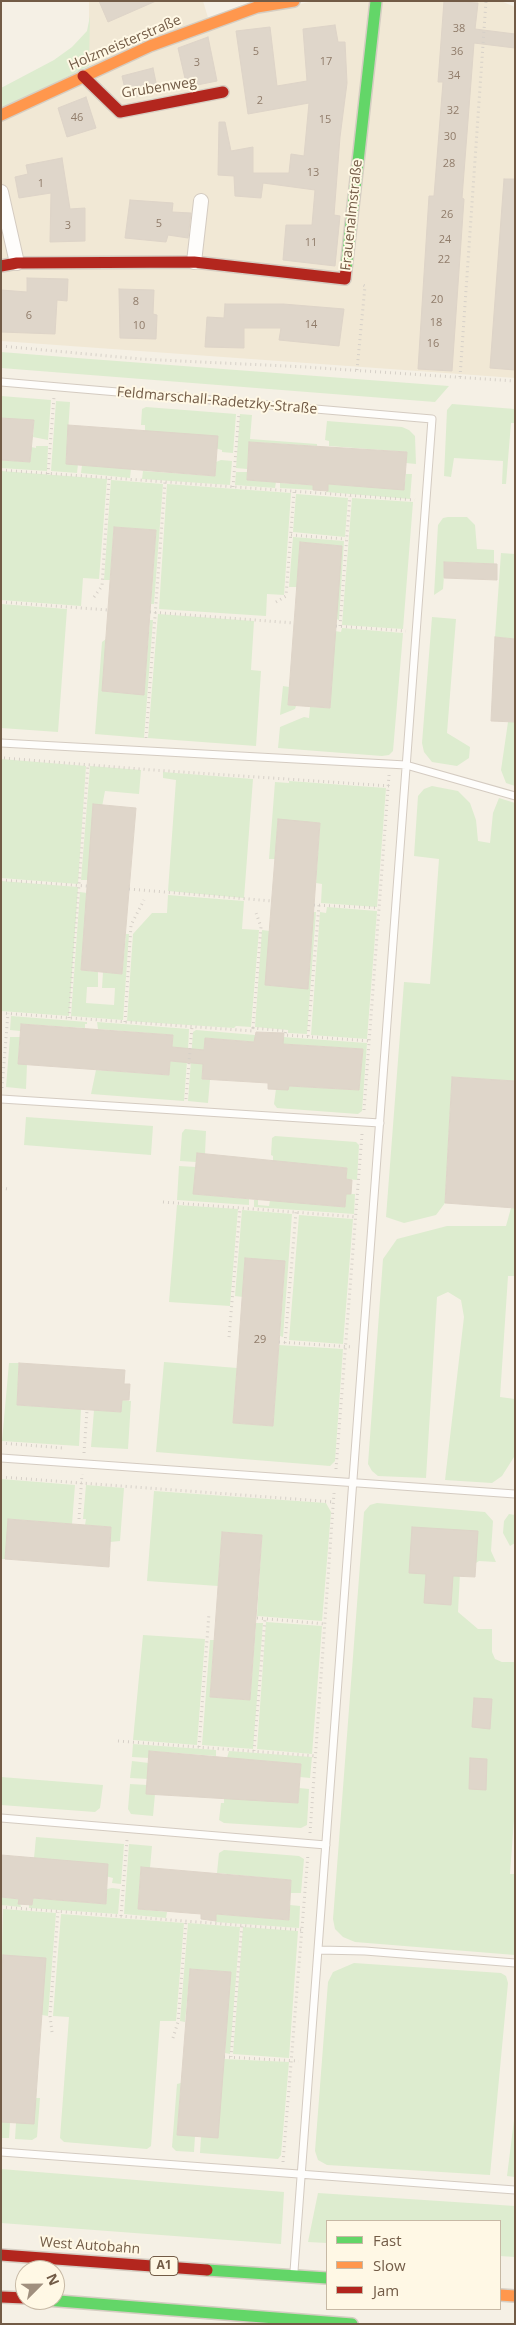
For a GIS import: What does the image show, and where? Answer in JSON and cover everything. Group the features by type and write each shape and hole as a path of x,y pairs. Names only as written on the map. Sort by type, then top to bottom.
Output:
{"main road":[{"name":"Holzmeisterstraße","path":"1,116 150,46 257,7 294,1"},
{"name":"Frauenalmstraße","path":"1,266 17,263 194,262 345,279 376,1"},
{"name":"Grubenweg","path":"83,76 120,112 223,92"},
{"name":"West Autobahn","path":"1,2255 326,2278"},
{"path":"501,2295 515,2296"},
{"path":"1,2297 15,2298"},
{"path":"65,2301 352,2324"}],"street":[{"path":"1,192 17,263"},
{"path":"194,262 201,201"}],"lane":[{"name":"Feldmarschall-Radetzky-Straße","path":"1,382 432,419 426,501"},
{"path":"294,2275 426,501"},
{"path":"1,743 406,766 515,796"},
{"path":"1,1099 380,1123"},
{"path":"1,1458 515,1494"},
{"path":"1,1818 326,1845"},
{"path":"318,1950 365,1951 515,1963"},
{"path":"1,2152 515,2190"}],"path":[{"path":"460,376 486,1"},
{"path":"345,279 365,286 357,370"},
{"path":"1,346 141,358 460,376 515,381"},
{"path":"48,474 55,387"},
{"path":"233,487 240,402"},
{"path":"1,470 426,501"},
{"path":"94,597 102,586 109,478"},
{"path":"146,751 166,482"},
{"path":"276,602 286,596 294,492"},
{"path":"350,496 338,626 416,632"},
{"path":"291,535 346,539"},
{"path":"1,602 108,610"},
{"path":"150,612 294,622"},
{"path":"69,1018 90,748"},
{"path":"1,757 405,787"},
{"path":"1,880 87,886"},
{"path":"129,889 272,902"},
{"path":"125,1022 131,925 144,900"},
{"path":"308,1036 316,905 395,909"},
{"path":"1,1013 253,1031 261,927 256,910"},
{"path":"1,1099 8,1014"},
{"path":"186,1111 192,1027"},
{"path":"253,1028 286,1031 285,1035 386,1042"},
{"path":"1,1188 8,1189"},
{"path":"163,1202 372,1218"},
{"path":"229,1336 240,1208"},
{"path":"286,1343 296,1212"},
{"path":"279,1342 363,1348"},
{"path":"1,1477 351,1504"},
{"path":"199,1747 209,1613"},
{"path":"257,1618 342,1625"},
{"path":"254,1751 265,1619"},
{"path":"118,1740 332,1757"},
{"path":"121,1916 128,1829"},
{"path":"1,1908 319,1931"},
{"path":"52,2032 50,2016 58,1912"},
{"path":"172,2038 178,2022 186,1921"},
{"path":"231,2057 242,1926"},
{"path":"224,2056 309,2061"}],"shaded area":[{"path":"89,1 203,1 209,21 315,1 501,1 515,7 515,378 1,341 1,110 89,66"}],"green space":[{"path":"90,16 89,66 1,110 1,88 54,60 72,47 87,31"},
{"path":"1,352 449,386 435,402 1,368"},
{"path":"1,396 51,400 48,440 33,437 34,421 1,418"},
{"path":"56,401 70,402 66,463 78,464 77,473 51,471"},
{"path":"452,404 515,409 515,423 511,423 506,484 502,484 503,461 454,458 451,477 444,476 447,410"},
{"path":"146,407 236,414 233,453 222,452 222,450 145,431 145,425 141,425 142,409"},
{"path":"240,414 252,415 250,439 317,444 317,446 250,442 247,469 236,468"},
{"path":"327,421 402,427 409,430 415,436 416,464 406,463 407,452 329,446 329,441 325,440"},
{"path":"36,446 48,446 47,471 1,468 1,460 30,462 31,447 36,448"},
{"path":"221,460 232,461 230,485 142,479 143,471 215,476 216,462"},
{"path":"82,465 131,468 130,478 81,473"},
{"path":"1,471 107,479 99,579 83,578 81,606 1,600"},
{"path":"236,472 247,472 247,480 276,482 275,488 235,485"},
{"path":"406,474 412,474 410,499 326,492 328,484 404,489"},
{"path":"111,480 163,484 154,604 151,604 156,530 114,527 110,580 104,580"},
{"path":"280,483 313,485 315,490 280,488"},
{"path":"167,484 291,493 284,595 267,594 266,616 159,609"},
{"path":"296,494 348,498 345,537 293,532"},
{"path":"352,498 413,502 403,629 342,625"},
{"path":"467,517 475,525 477,549 494,550 494,564 445,562 443,589 434,595 438,525 443,518"},
{"path":"293,537 344,541 339,620 336,619 341,546 300,542 297,587 289,587"},
{"path":"501,553 515,554 515,639 495,637"},
{"path":"1,604 67,609 58,732 1,728"},
{"path":"158,614 254,621 251,670 261,671 256,746 148,738"},
{"path":"432,617 456,619 447,733 470,747 469,758 457,766 432,762 424,752 422,743"},
{"path":"150,620 153,620 144,738 95,734 102,642 106,639 103,691 144,694"},
{"path":"342,628 403,633 393,751 389,755 382,756 278,748 280,727 304,717 309,718 310,707 330,708 335,631 341,632"},
{"path":"283,686 289,687 288,705 296,706 295,709 280,715"},
{"path":"508,722 515,722 515,786 506,783 501,770"},
{"path":"1,759 86,766 78,884 1,878"},
{"path":"90,766 141,770 139,794 105,791 88,880 81,880"},
{"path":"163,772 253,779 244,898 168,891 176,780 163,778"},
{"path":"289,781 386,788 377,907 321,903 322,884 316,883 320,823 278,820 275,859 269,859 275,782 289,783"},
{"path":"432,786 458,791 470,803 476,820 478,841 490,843 493,813 499,798 515,803 515,1081 452,1077 445,1203 436,1215 404,1223 386,1217 404,982 430,984 439,859 414,856 418,796 424,789"},
{"path":"1,881 78,887 69,1016 1,1011"},
{"path":"80,892 87,893 81,970 98,972 98,987 87,987 86,1003 114,1005 115,988 102,988 103,972 122,974 126,934 129,934 123,1020 71,1016"},
{"path":"168,895 244,901 242,929 259,930 251,1027 236,1026 234,1028 127,1021 133,934 152,913 167,913"},
{"path":"327,907 377,911 367,1039 311,1035 320,912 326,913"},
{"path":"313,912 316,912 307,1034 288,1033 288,1030 255,1027 262,930 270,931 266,985 308,988"},
{"path":"11,1016 87,1022 87,1024 85,1024 85,1028 21,1024 20,1031 10,1030"},
{"path":"97,1022 189,1029 188,1051 172,1047 173,1035 98,1029"},
{"path":"196,1030 255,1035 255,1042 205,1038 202,1079 210,1080 208,1103 188,1101 193,1032"},
{"path":"10,1037 20,1037 18,1063 27,1064 26,1089 6,1087"},
{"path":"283,1037 367,1043 362,1111 358,1114 277,1108 274,1104 276,1089 289,1086 359,1090 363,1049 283,1044"},
{"path":"177,1060 187,1061 184,1101 91,1094 96,1070 169,1075 170,1061 177,1062"},
{"path":"26,1117 153,1126 151,1155 24,1145"},
{"path":"185,1129 206,1131 205,1154 196,1162 180,1161 182,1133"},
{"path":"275,1136 356,1142 359,1145 357,1180 346,1179 347,1168 273,1161 273,1156 271,1155 272,1138"},
{"path":"179,1166 196,1167 194,1194 249,1199 249,1205 177,1200"},
{"path":"346,1194 355,1194 354,1214 254,1207 254,1200 258,1200 258,1205 269,1206 270,1200 345,1207"},
{"path":"177,1205 238,1209 230,1306 169,1302"},
{"path":"511,1208 515,1208 515,1276 508,1276 500,1397 515,1399 514,1457 502,1476 492,1483 445,1480 464,1317 461,1300 448,1292 437,1297 426,1478 378,1476 368,1464 383,1259 397,1239 447,1226 506,1226"},
{"path":"242,1210 292,1214 283,1337 280,1336 285,1262 245,1258 243,1297 235,1296"},
{"path":"299,1215 353,1219 343,1344 289,1340"},
{"path":"279,1345 343,1349 335,1461 330,1466 156,1452 164,1362 237,1368 233,1423 273,1426"},
{"path":"9,1363 19,1363 17,1405 81,1409 79,1446 2,1441"},
{"path":"122,1400 131,1401 128,1449 91,1447 94,1410 120,1412"},
{"path":"1,1479 75,1485 72,1524 9,1519 5,1559 1,1559"},
{"path":"86,1485 124,1488 120,1541 110,1542 111,1527 85,1525 86,1519 83,1519"},
{"path":"154,1491 326,1503 331,1512 322,1621 257,1616 262,1535 222,1532 218,1586 147,1581"},
{"path":"377,1503 485,1512 493,1521 491,1551 496,1562 479,1561 460,1573 458,1612 478,1629 492,1629 492,1652 495,1659 502,1662 515,1662 515,1806 510,1874 515,1874 515,1955 355,1942 343,1937 335,1929 333,1919 364,1512 370,1505"},
{"path":"509,1514 515,1515 515,1543 510,1546 503,1533 504,1521"},
{"path":"266,1622 322,1626 312,1754 257,1749"},
{"path":"256,1623 263,1623 253,1749 202,1745 210,1640 214,1640 210,1697 250,1700"},
{"path":"143,1635 205,1639 197,1745 133,1740"},
{"path":"133,1744 216,1750 216,1756 150,1751 149,1758 132,1757"},
{"path":"229,1751 312,1757 310,1778 300,1777 301,1764 227,1758"},
{"path":"132,1761 149,1763 148,1779 130,1778"},
{"path":"1,1777 103,1785 100,1808 95,1812 1,1805"},
{"path":"130,1784 147,1785 155,1794 153,1816 131,1814 128,1809"},
{"path":"299,1788 309,1789 307,1825 301,1828 224,1823 219,1820 221,1803 224,1803 224,1798 298,1803"},
{"path":"36,1837 124,1844 121,1884 112,1883 113,1878 34,1858"},
{"path":"129,1844 152,1846 150,1868 141,1867 138,1909 167,1912 166,1918 124,1914"},
{"path":"224,1850 299,1856 304,1859 301,1893 290,1893 291,1880 217,1873 219,1853"},
{"path":"107,1889 120,1889 118,1914 29,1908 29,1904 32,1905 33,1898 106,1904"},
{"path":"1,1897 19,1899 21,1907 1,1905"},
{"path":"290,1905 300,1906 299,1928 215,1922 216,1914 289,1920"},
{"path":"3,1909 56,1913 48,2016 42,2015 1,1986"},
{"path":"61,1914 184,1923 176,2021 160,2021 151,2146 147,2149 64,2142 60,2138 69,2017 53,2016"},
{"path":"188,1923 240,1927 230,2054 225,2053 230,1972 190,1969 185,2022 180,2021"},
{"path":"243,1927 298,1931 289,2058 233,2054"},
{"path":"354,1963 501,1973 506,1976 508,1983 490,2175 327,2165 318,2160 315,2151 328,1982 333,1972"},
{"path":"224,2059 289,2062 281,2155 278,2159 200,2153 201,2137"},
{"path":"181,2083 177,2134 195,2136 194,2152 176,2151 172,2147 177,2084"},
{"path":"36,2098 40,2098 37,2137 32,2140 15,2139 16,2123"},
{"path":"515,2112 515,2177 507,2176"},
{"path":"1,2122 10,2122 9,2138 1,2138"},
{"path":"1,2169 284,2192 281,2244 1,2223"},
{"path":"318,2193 515,2206 515,2257 501,2256 501,2220 326,2220 326,2243 308,2242"}],"building":[{"path":"99,1 156,1 108,22"},
{"path":"444,1 478,3 475,29 515,34 515,48 474,43 462,198 464,199 452,371 418,369 429,196 434,196 443,82 438,82"},
{"path":"335,25 338,42 345,42 347,83 340,137 334,215 340,216 335,266 283,260 286,225 312,225 315,190 263,183 261,198 235,196 234,176 218,175 219,122 225,122 231,151 253,147 253,173 289,173 291,154 304,156 309,103 248,114 236,31 270,27 277,86 307,81 303,29"},
{"path":"208,37 217,81 187,87 178,48"},
{"path":"153,68 158,92 127,98 122,76"},
{"path":"86,97 96,128 67,137 58,108"},
{"path":"62,158 70,209 85,208 85,241 50,242 51,193 19,198 15,177 28,174 26,165"},
{"path":"504,179 515,179 515,370 490,368"},
{"path":"130,200 173,203 172,212 191,213 188,238 168,235 166,242 125,238"},
{"path":"27,278 68,279 67,301 57,300 55,334 1,332 1,290 27,292"},
{"path":"119,289 154,290 153,314 157,315 156,339 120,338"},
{"path":"225,304 283,304 344,309 339,346 279,340 281,328 244,328 244,348 205,347 207,317 224,318"},
{"path":"1,418 34,420 30,462 1,460"},
{"path":"68,425 218,436 215,476 66,464"},
{"path":"249,442 407,452 404,490 328,484 328,491 313,490 313,485 247,480"},
{"path":"114,527 156,530 144,695 102,691"},
{"path":"300,542 342,546 330,708 288,705"},
{"path":"444,562 497,564 497,580 444,578"},
{"path":"495,637 515,639 515,722 491,721"},
{"path":"93,804 136,808 122,974 81,970"},
{"path":"278,819 320,823 308,989 265,985"},
{"path":"21,1024 173,1035 172,1047 204,1050 205,1038 254,1042 256,1032 284,1033 283,1044 363,1049 359,1090 289,1086 288,1090 268,1089 268,1083 202,1079 203,1064 170,1061 169,1075 18,1064"},
{"path":"452,1077 515,1081 515,1208 445,1203"},
{"path":"197,1153 347,1168 346,1179 352,1180 351,1194 346,1194 345,1207 193,1194"},
{"path":"245,1258 285,1261 273,1426 233,1423"},
{"path":"19,1363 125,1370 124,1384 130,1384 129,1400 122,1400 121,1412 17,1405"},
{"path":"8,1519 111,1527 109,1567 5,1559"},
{"path":"412,1527 478,1531 475,1577 453,1576 451,1605 424,1603 426,1574 409,1573"},
{"path":"222,1532 262,1535 250,1700 210,1697"},
{"path":"474,1698 492,1699 490,1729 472,1727"},
{"path":"149,1751 301,1764 298,1803 146,1794"},
{"path":"470,1758 487,1759 486,1790 469,1789"},
{"path":"1,1855 108,1864 106,1904 33,1898 32,1905 18,1904 19,1899 1,1897"},
{"path":"141,1867 291,1880 289,1920 216,1914 216,1921 201,1919 201,1914 138,1909"},
{"path":"3,1955 46,1958 34,2124 1,2122 1,1986"},
{"path":"190,1969 231,1972 218,2138 177,2135"}],"traffic: fast":[{"path":"346,269 376,1"},
{"path":"207,2270 326,2278"},
{"path":"65,2301 352,2324"}],"traffic: slow":[{"path":"1,115 150,46 257,7 294,1"},
{"path":"501,2295 515,2296"}],"traffic: jam":[{"path":"83,76 120,112 223,92"},
{"path":"1,266 17,263 194,262 345,279 346,269"},
{"path":"1,2255 207,2270"},
{"path":"1,2297 15,2298"}]}
